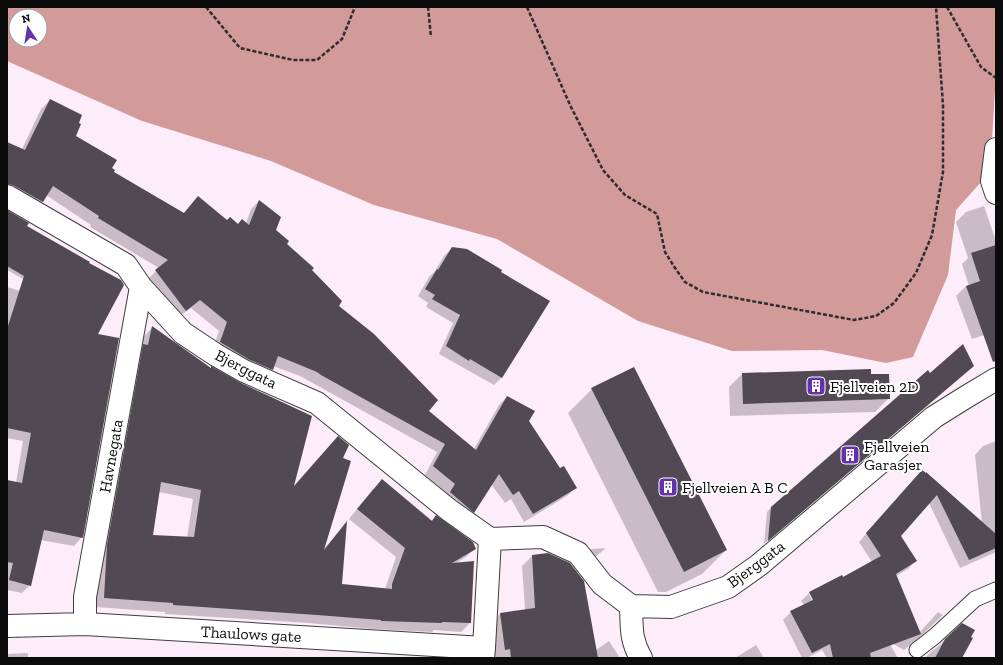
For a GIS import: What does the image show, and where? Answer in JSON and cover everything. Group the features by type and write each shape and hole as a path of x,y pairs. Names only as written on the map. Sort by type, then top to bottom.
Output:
{"street":[{"path":"996,149 992,181 996,193"},
{"name":"Bjerggata","path":"7,196 126,265 141,287 183,333 216,356 244,371 317,403 449,510 490,539"},
{"name":"Havnegata","path":"85,624 85,597 141,287"},
{"name":"Bjerggata","path":"631,606 671,607 728,587 759,565 934,417 996,379"},
{"path":"484,653 490,539 543,537 578,553 602,584 631,606 632,632 636,649 641,658"},
{"name":"Thaulows gate","path":"7,626 85,624 484,653"}],"lane":[{"path":"917,650 935,636 975,599 996,590"}],"path":[{"path":"206,7 240,48 293,60 317,60 342,39 355,7"},
{"path":"428,7 431,37"},
{"path":"527,7 570,105 603,170 625,195 657,214 665,252 686,282 703,292 854,320 876,316 894,303 916,273 932,235 943,172 943,105 936,7"},
{"path":"947,7 981,67 996,78"}],"shaded area":[{"path":"7,7 996,7 996,73 990,172 956,210 948,275 913,357 886,363 822,350 732,351 638,321 497,239 374,205 271,161 142,121 7,61"}],"building":[{"path":"50,99 82,115 79,123 81,124 76,136 117,160 112,168 115,170 114,172 184,213 198,196 227,220 230,217 238,224 242,219 249,225 259,200 281,217 276,230 289,241 287,244 314,268 312,270 342,301 339,306 374,334 438,400 429,411 476,450 507,396 535,411 529,421 560,468 564,466 577,488 533,514 519,491 513,495 499,474 474,513 450,492 455,484 433,466 445,444 317,372 278,356 273,370 250,360 220,342 227,322 200,300 186,311 155,270 168,260 98,218 99,216 53,186 43,202 13,185 7,184 7,142 25,150"},
{"path":"7,210 29,223 27,226 121,280 124,285 98,334 119,338 83,538 44,530 31,586 9,580 13,563 7,562 7,480 22,483 31,433 7,428 7,329 24,276 7,266"},
{"path":"996,245 996,361 993,362 966,286 980,281 971,253"},
{"path":"452,247 467,249 502,270 501,272 550,301 502,378 470,359 469,361 446,346 460,315 432,299 435,295 425,289"},
{"path":"152,326 211,368 211,366 239,382 312,416 294,486 338,436 349,445 343,458 351,461 324,550 347,521 342,584 392,589 392,584 405,548 357,509 382,479 432,521 436,515 473,542 476,549 452,563 474,561 471,623 381,621 173,605 173,603 104,598 107,545 143,344 148,345","holes":["161,482 201,490 194,537 153,535"]},
{"name":"Fjellveien Garasjer","path":"963,344 974,366 768,541 771,507 928,370 930,373"},
{"name":"Fjellveien A B C","path":"634,367 727,550 684,572 591,388"},
{"name":"Fjellveien 2D","path":"871,369 871,374 889,374 890,399 743,404 742,373"},
{"path":"922,470 996,534 996,548 969,560 937,495 901,536 917,561 896,574 921,634 870,653 871,658 833,658 830,644 812,653 790,611 813,600 809,592 842,575 843,577 881,556 866,533"},
{"path":"548,553 570,563 584,581 598,658 511,658 510,649 505,650 500,613 535,608 532,555"},
{"path":"962,623 975,630 971,637 973,638 962,658 935,658 945,639"}],"place":[{"name":"Fjellveien 2D","path":"816,386"},
{"name":"Fjellveien Garasjer","path":"850,455"},
{"name":"Fjellveien A B C","path":"668,487"}]}
